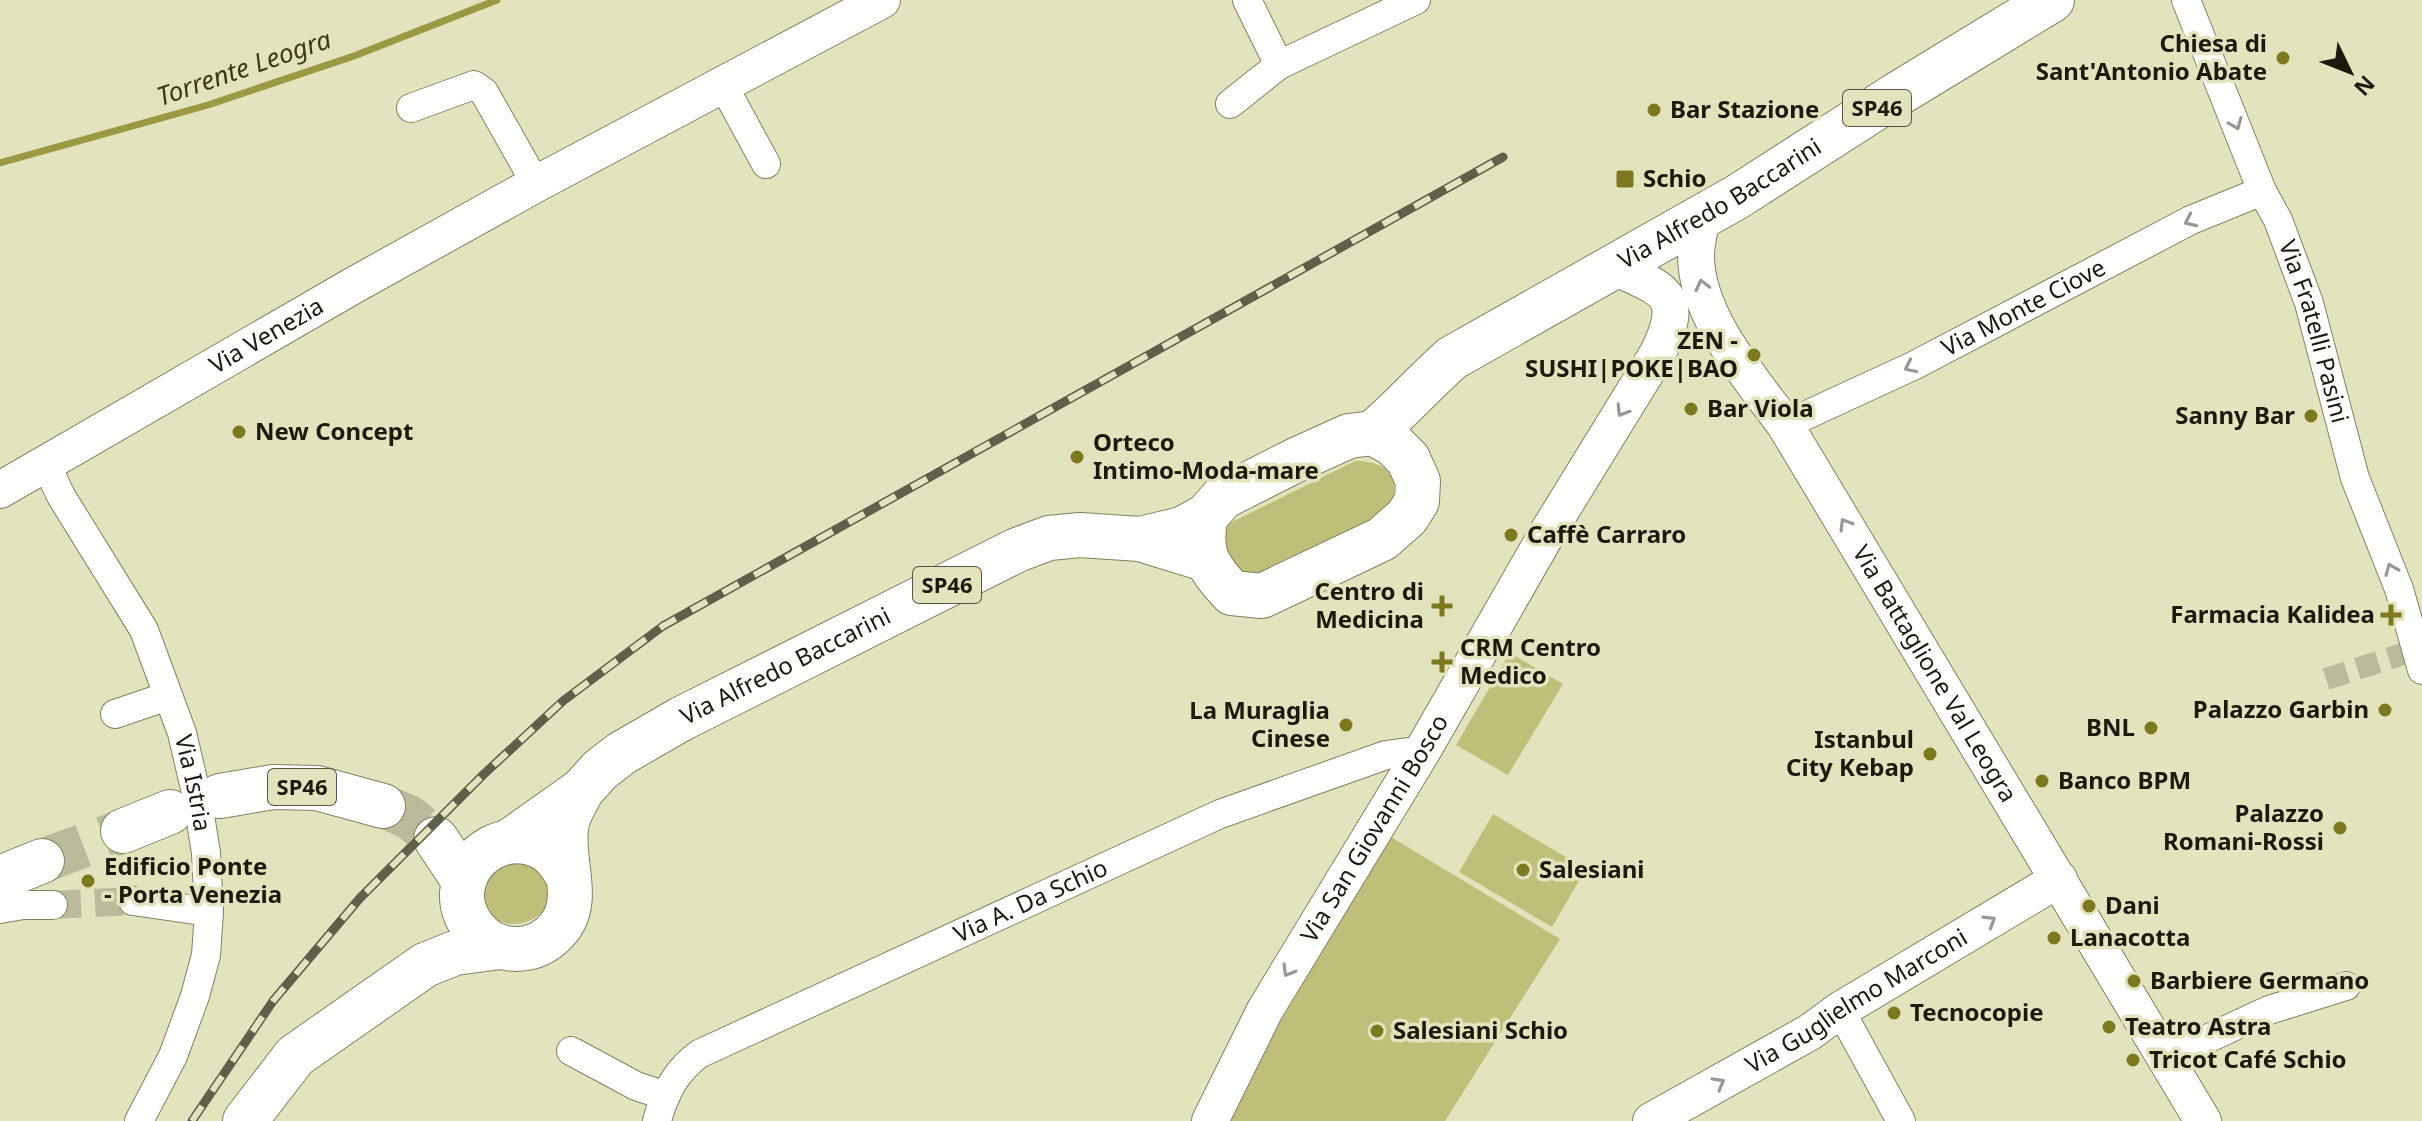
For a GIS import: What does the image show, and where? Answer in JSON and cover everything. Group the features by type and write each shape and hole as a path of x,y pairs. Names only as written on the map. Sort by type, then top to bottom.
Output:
{"main road":[{"name":"Via Alfredo Baccarini","path":"1140,539 1182,529 1214,506 1349,436 1373,433 1452,358 1702,217 2052,0"},
{"path":"1408,459 1414,418 1427,380"},
{"path":"1214,506 1202,535 1205,559 1232,593 1262,596 1288,586 1382,539 1407,517 1417,501 1418,481 1408,459 1393,444 1373,433"},
{"name":"Via Alfredo Baccarini","path":"425,965 481,871 582,790 600,770 622,753 681,719 1017,550 1049,538 1080,535 1140,539 1205,559"},
{"name":"SP46","path":"220,796 273,787 317,788 383,806"},
{"name":"Via Alfredo Baccarini","path":"425,965 455,953 500,947 517,950 534,946 556,932 569,910 571,892 567,875 567,823 582,790"},
{"path":"123,831 170,812"},
{"path":"500,947 484,939 471,926 481,871 528,842 545,849 558,860 567,875"},
{"path":"0,878 42,861"},
{"path":"245,1121 295,1056 425,965"}],"street":[{"name":"Via Venezia","path":"0,490 536,184 882,0"},
{"path":"1247,0 1279,65"},
{"path":"1230,104 1279,65 1416,0"},
{"name":"Via Fratelli Pasini","path":"2186,0 2262,191 2278,220 2309,303 2355,478 2399,589 2422,670"},
{"path":"411,108 474,85 484,92 536,184"},
{"path":"723,85 766,164"},
{"name":"Via Monte Ciove","path":"1785,425 1915,365 2191,220 2262,191"},
{"name":"Via Battaglione Val Leogra","path":"1702,217 1696,254 1701,291 1728,347 1785,425 2203,1121"},
{"path":"1614,267 1663,291 1672,308 1668,332 1728,347"},
{"name":"Via San Giovanni Bosco","path":"1210,1121 1265,1010 1423,750 1549,530 1668,332"},
{"name":"Via Istria","path":"46,464 61,496 144,630 182,733 206,853 209,912 206,955 173,1056 139,1121"},
{"path":"115,714 168,696"},
{"name":"Via A. Da Schio","path":"571,1051 636,1086 664,1113 674,1078 699,1054 1220,814 1386,755 1423,750"},
{"name":"Via Guglielmo Marconi","path":"1651,1121 1810,1032 1840,1010 2059,879"},
{"path":"133,901 209,912"},
{"path":"0,909 53,905"},
{"path":"2164,1059 2269,1010 2346,986"},
{"path":"1840,1010 1901,1121"}],"shaded area":[{"path":"1355,461 1376,464 1390,474 1394,489 1389,510 1263,578 1237,578 1221,536 1230,523"},
{"path":"1510,653 1563,684 1508,775 1456,745"},
{"name":"Salesiani","path":"1493,814 1586,869 1552,927 1459,872"},
{"name":"Salesiani Schio","path":"1391,837 1560,939 1445,1121 1221,1121"},
{"path":"503,861 534,864 546,879 549,895 545,908 535,918 522,923 507,923 495,918 486,905 483,884"}],"waterway":[{"name":"Torrente Leogra","path":"0,163 208,105 354,56 497,0"}],"tunnel":[{"path":"2326,679 2415,650"},
{"path":"383,806 409,817 436,839"},
{"path":"42,861 123,831"},
{"path":"53,905 133,901"}],"railway":[{"path":"192,1121 273,1001 360,898 484,774 563,701 663,626 1503,157"}],"place":[{"name":"Chiesa di Sant'Antonio Abate","path":"2283,58"},
{"name":"Bar Stazione","path":"1654,110"},
{"name":"Schio","path":"1625,179"},
{"name":"ZEN - SUSHI|POKE|BAO","path":"1754,355"},
{"name":"Bar Viola","path":"1691,409"},
{"name":"Sanny Bar","path":"2311,416"},
{"name":"New Concept","path":"239,432"},
{"name":"Orteco Intimo-Moda-mare","path":"1077,457"},
{"name":"Caffè Carraro","path":"1511,535"},
{"name":"Centro di Medicina","path":"1442,606"},
{"name":"Farmacia Kalidea","path":"2391,615"},
{"name":"CRM Centro Medico","path":"1442,662"},
{"name":"Palazzo Garbin","path":"2385,710"},
{"name":"La Muraglia Cinese","path":"1346,725"},
{"name":"BNL","path":"2151,728"},
{"name":"Istanbul City Kebap","path":"1930,754"},
{"name":"Banco BPM","path":"2042,781"},
{"name":"Palazzo Romani-Rossi","path":"2340,828"},
{"name":"Salesiani","path":"1523,870"},
{"name":"Edificio Ponte - Porta Venezia","path":"88,881"},
{"name":"Dani","path":"2089,906"},
{"name":"Lanacotta","path":"2054,938"},
{"name":"Barbiere Germano","path":"2134,981"},
{"name":"Tecnocopie","path":"1894,1013"},
{"name":"Teatro Astra","path":"2109,1027"},
{"name":"Salesiani Schio","path":"1377,1031"},
{"name":"Tricot Café Schio","path":"2133,1060"}]}
